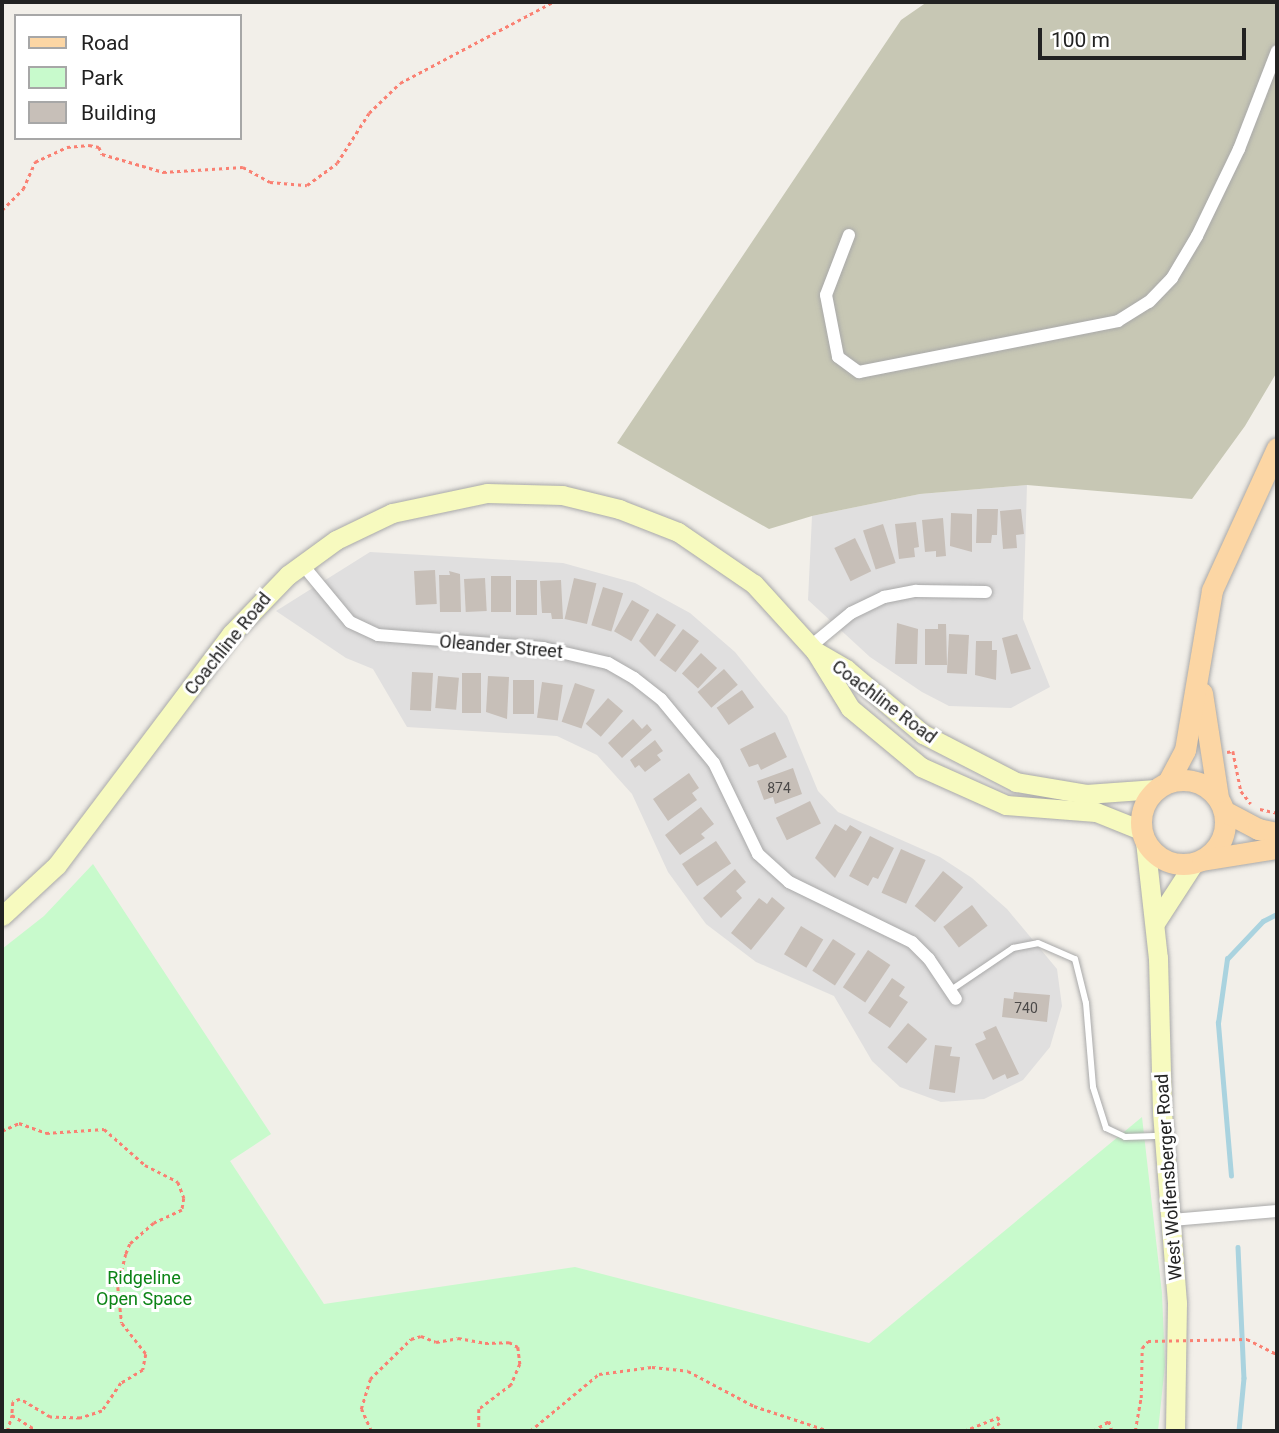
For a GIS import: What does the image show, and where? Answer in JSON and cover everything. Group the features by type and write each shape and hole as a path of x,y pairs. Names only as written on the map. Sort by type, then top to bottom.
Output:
{"main road":[{"path":"1277,448 1212,590 1185,750 1162,786 1143,808 1143,835 1165,861 1198,862 1277,848"},
{"name":"Coachline Road","path":"2,916 57,865 232,634 268,593 302,564 361,526 426,503 487,493 562,495 649,519 704,547 754,584 813,648 846,669 923,734 1016,782 1086,794 1162,786"},
{"name":"Coachline Road","path":"813,648 829,680 863,721 901,754 943,779 1006,805 1096,812 1143,835"},
{"path":"1155,923 1198,862 1222,840 1222,805 1199,673"},
{"path":"1162,786 1196,782 1222,805 1258,829 1277,833"},
{"name":"West Wolfensberger Road","path":"1143,835 1155,923 1163,1136 1172,1220 1179,1362 1175,1431"}],"street":[{"path":"849,234 826,295 838,357 846,367 859,372 1118,321 1149,302 1172,278 1197,236 1239,149 1277,51"},
{"name":"Oleander Street","path":"302,564 349,622 378,635 543,648 608,663 634,678 661,699 714,762 758,853 810,894 912,942 953,995"},
{"path":"813,648 851,613 884,597 916,591 986,592"},
{"path":"1172,1220 1277,1211"}],"lane":[{"path":"953,995 1013,948 1038,943 1057,947 1075,959 1086,1003 1093,1087 1106,1128 1125,1136 1163,1136"}],"path":[{"path":"2,211 23,189 35,162 67,147 89,145 103,154 163,172 243,167 270,182 307,185 337,163 369,113 400,83 553,2"},
{"path":"1225,753 1233,751 1241,790 1251,804 1277,813"},
{"path":"2,1131 19,1123 46,1133 104,1129 145,1165 178,1182 184,1201 180,1213 154,1223 126,1254 118,1287 122,1323 146,1354 143,1370 121,1384 102,1411 80,1418 50,1417 20,1399 13,1402 7,1431"},
{"path":"371,1431 361,1409 368,1381 411,1339 421,1336 436,1342 458,1338 485,1343 509,1342 518,1348 520,1364 510,1384 478,1409 480,1431"},
{"path":"1135,1431 1141,1398 1142,1348 1148,1340 1247,1339 1277,1354"},
{"path":"530,1431 596,1376 615,1368 652,1367 688,1371 754,1406 829,1431"},
{"path":"12,1415 37,1431"},
{"path":"964,1431 998,1417 1000,1423 990,1431"},
{"path":"1093,1431 1109,1421 1112,1431"}],"shaded area":[{"path":"927,2 1277,2 1277,372 1245,426 1192,499 1027,485 920,494 812,516 769,529 617,443 901,20"},
{"path":"1027,485 1023,619 1050,687 1011,708 949,706 922,692 870,657 808,600 812,516 920,494"},
{"path":"370,552 563,563 635,583 690,613 735,652 787,716 818,791 838,812 940,857 972,878 1007,909 1057,969 1062,1006 1050,1047 1023,1080 984,1099 941,1102 900,1087 872,1061 834,996 756,962 706,924 668,872 632,794 597,755 557,736 407,727 373,669 346,658 276,611"}],"green space":[{"name":"Ridgeline Open Space","path":"93,864 271,1134 230,1161 324,1304 575,1267 869,1343 1142,1117 1162,1293 1165,1365 1158,1431 2,1431 2,949 44,916"}],"building":[{"path":"977,509 998,509 997,535 992,535 991,543 976,543"},
{"path":"1021,509 1024,534 1016,535 1017,548 1003,549 1000,511"},
{"path":"951,513 972,514 972,552 950,546"},
{"path":"943,518 946,556 936,557 936,551 925,552 922,520"},
{"path":"916,522 919,547 914,548 915,557 899,559 895,524"},
{"path":"883,524 896,563 876,569 863,530"},
{"path":"855,538 871,571 851,581 834,548"},
{"path":"435,570 437,604 416,605 414,571"},
{"path":"449,571 460,574 461,612 440,612 439,575 450,575"},
{"path":"491,576 511,576 511,612 491,612"},
{"path":"485,578 487,611 466,612 464,579"},
{"path":"574,578 596,583 587,624 565,619"},
{"path":"516,580 537,580 537,615 516,615"},
{"path":"561,580 563,619 552,619 551,613 542,613 540,581"},
{"path":"603,587 623,593 611,631 591,625"},
{"path":"632,600 649,610 631,641 614,631"},
{"path":"657,613 676,625 655,657 639,641"},
{"path":"897,623 918,629 917,664 895,664"},
{"path":"938,624 946,624 947,665 925,665 925,629 938,629"},
{"path":"683,629 699,641 676,672 660,660"},
{"path":"949,634 969,635 967,674 947,673"},
{"path":"1017,634 1031,669 1011,674 1002,638"},
{"path":"976,641 992,641 992,650 997,650 996,680 975,675"},
{"path":"701,653 717,668 698,688 682,673"},
{"path":"724,669 738,685 711,708 698,692"},
{"path":"412,672 433,673 431,711 410,710"},
{"path":"462,673 481,673 481,713 462,713"},
{"path":"438,676 459,678 456,710 435,708"},
{"path":"488,676 509,677 507,719 486,712"},
{"path":"513,680 534,680 534,714 513,714"},
{"path":"542,682 563,685 558,721 537,718"},
{"path":"575,683 595,690 582,729 562,722"},
{"path":"742,690 754,707 729,725 717,708"},
{"path":"608,698 623,711 601,737 586,724"},
{"path":"633,719 642,729 647,724 652,730 622,758 608,743"},
{"path":"775,732 787,757 761,770 758,764 749,767 740,749"},
{"path":"655,740 663,751 657,755 661,760 645,772 639,765 635,768 630,760"},
{"path":"793,768 802,794 775,804 773,797 764,800 757,781"},
{"path":"689,773 699,788 692,793 697,800 668,821 653,799"},
{"path":"810,801 821,823 787,840 776,818"},
{"path":"701,807 714,824 701,834 705,838 680,855 665,835"},
{"path":"835,824 846,831 850,825 862,832 835,878 815,858"},
{"path":"870,836 894,848 878,879 873,877 868,886 849,876"},
{"path":"716,841 731,863 697,886 682,864"},
{"path":"901,849 926,860 906,904 881,893"},
{"path":"735,869 746,882 736,891 742,898 721,918 703,898"},
{"path":"943,871 963,887 935,922 915,906"},
{"path":"772,897 785,908 751,950 731,933 759,898 767,904"},
{"path":"972,905 988,926 959,947 943,927"},
{"path":"801,926 823,939 806,968 784,954"},
{"path":"833,939 856,954 835,986 812,971"},
{"path":"868,950 890,965 865,1002 843,987"},
{"path":"892,978 905,987 899,996 908,1002 890,1028 868,1013"},
{"path":"1014,992 1050,995 1047,1022 1002,1017 1004,998 1013,999"},
{"path":"908,1023 927,1039 907,1064 887,1048"},
{"path":"996,1026 1019,1074 1007,1079 1005,1074 993,1080 975,1044 986,1039 983,1032"},
{"path":"935,1045 952,1047 950,1056 960,1057 955,1093 929,1089"}],"waterway":[{"path":"1231,1176 1218,1023 1227,959 1263,921 1277,914"},
{"path":"1238,1247 1244,1378 1239,1431"}]}
